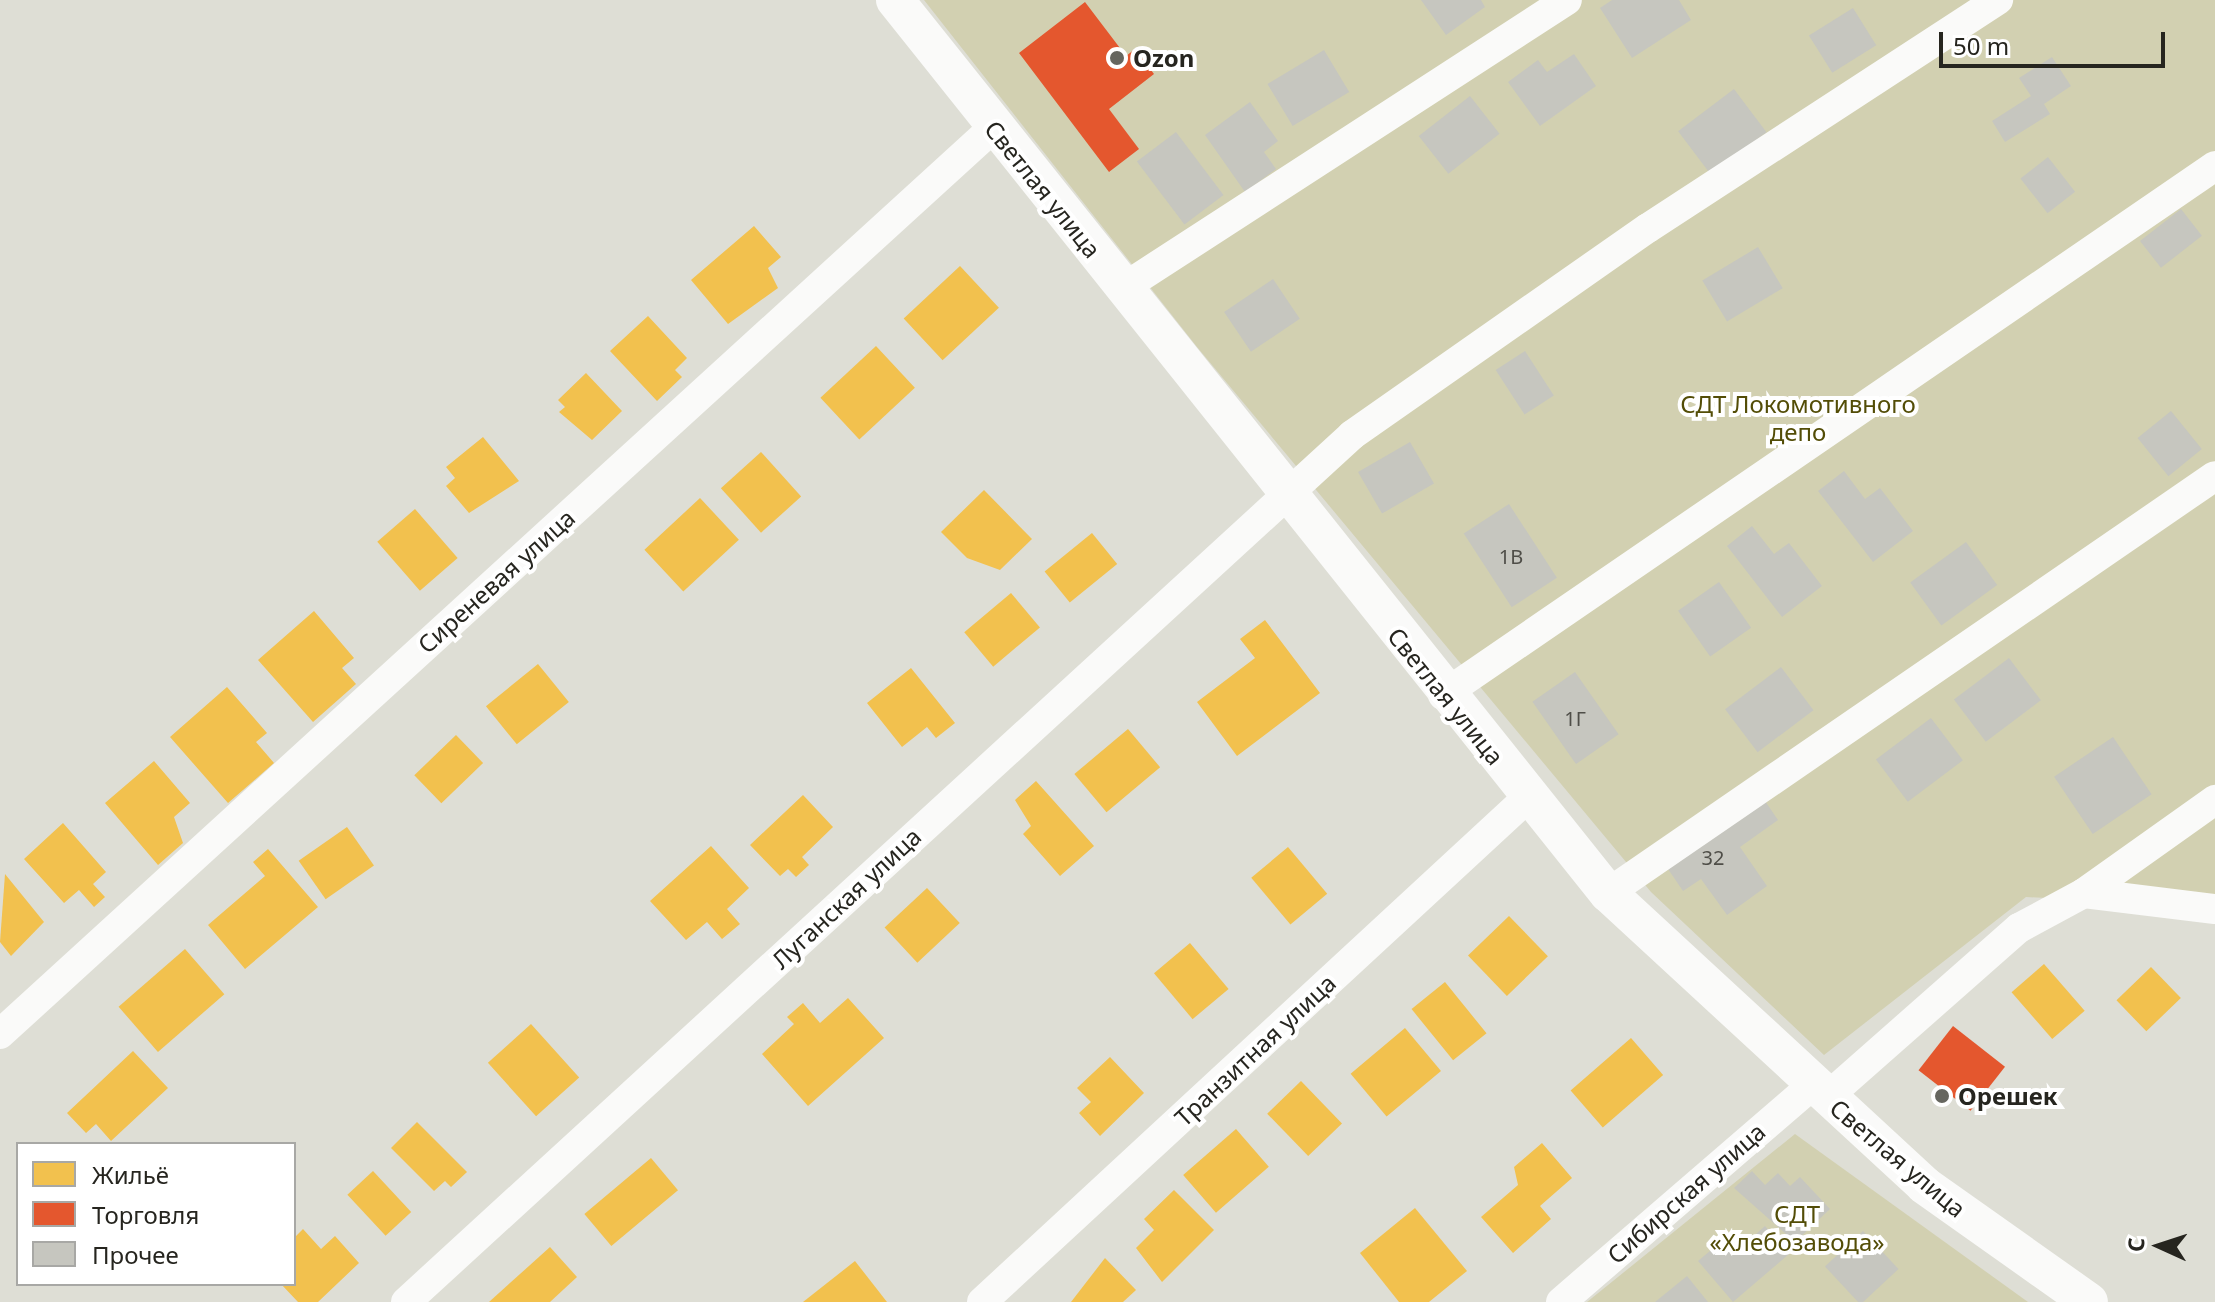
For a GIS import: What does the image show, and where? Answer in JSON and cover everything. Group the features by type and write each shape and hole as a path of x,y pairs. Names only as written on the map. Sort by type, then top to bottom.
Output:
{"street":[{"name":"Светлая улица","path":"895,0 1443,695 1608,893 1924,1185 2089,1302"},
{"path":"1123,288 1567,0"},
{"name":"Луганская улица","path":"406,1302 1352,435 1635,237 1998,0"},
{"name":"Сиреневая улица","path":"0,1034 993,128"},
{"path":"1443,695 2215,166"},
{"path":"1608,893 2215,476"},
{"name":"Транзитная улица","path":"982,1302 1527,798"},
{"name":"Сибирская улица","path":"1561,1302 2019,928 2084,893 2215,800"},
{"path":"2084,893 2215,909"}],"green space":[{"name":"СДТ Локомотивного депо","path":"924,0 2215,0 2215,906 2026,897 1824,1055 1651,892 1197,347"},
{"name":"СДТ «Хлебозавода»","path":"1795,1134 2028,1302 1587,1302"}],"building: Жильё":[{"path":"754,226 781,257 768,268 778,288 728,324 691,280"},
{"path":"960,266 999,308 943,360 904,319"},
{"path":"648,316 687,358 675,370 682,377 657,401 610,351"},
{"path":"876,346 915,388 859,440 820,398"},
{"path":"586,373 622,411 592,440 559,412 565,407 558,400"},
{"path":"483,437 519,481 469,513 446,486 455,478 446,467"},
{"path":"761,452 801,497 761,533 721,488"},
{"path":"984,490 1032,539 1000,570 967,558 941,532"},
{"path":"700,498 739,540 683,592 644,550"},
{"path":"415,509 458,558 420,591 377,542"},
{"path":"1092,533 1117,564 1070,602 1045,571"},
{"path":"1011,593 1040,627 993,667 964,632"},
{"path":"314,611 354,658 342,668 356,684 313,722 258,660"},
{"path":"1265,620 1320,693 1237,756 1197,702 1255,658 1240,639"},
{"path":"538,664 569,702 517,744 486,706"},
{"path":"911,668 955,723 936,738 927,727 902,747 867,703"},
{"path":"227,687 267,733 256,742 274,763 228,803 170,737"},
{"path":"1128,729 1160,767 1107,812 1074,774"},
{"path":"456,735 483,763 441,803 414,775"},
{"path":"154,761 190,803 174,817 183,843 158,865 105,803"},
{"path":"1036,781 1094,846 1060,876 1023,834 1031,826 1015,800"},
{"path":"803,795 833,827 802,857 809,865 796,877 788,869 780,876 750,845"},
{"path":"63,823 106,872 93,884 105,897 94,907 79,890 64,903 24,859"},
{"path":"347,827 374,866 326,899 299,861"},
{"path":"711,846 749,888 727,909 740,924 722,939 707,922 686,940 650,901"},
{"path":"1288,847 1327,894 1290,925 1251,878"},
{"path":"268,849 318,907 245,969 208,925 265,876 253,862"},
{"path":"5,874 44,922 11,956 0,942"},
{"path":"927,888 960,923 917,963 885,928"},
{"path":"1509,916 1548,956 1507,996 1468,956"},
{"path":"1190,943 1229,989 1193,1019 1154,973"},
{"path":"185,949 224,994 158,1052 119,1007"},
{"path":"2044,964 2085,1011 2052,1039 2012,992"},
{"path":"2151,967 2181,998 2146,1031 2116,1000"},
{"path":"1445,982 1487,1033 1453,1060 1412,1009"},
{"path":"848,998 884,1038 808,1106 762,1054 794,1024 787,1017 803,1003 820,1023"},
{"path":"531,1024 579,1078 536,1116 488,1063"},
{"path":"1405,1028 1441,1071 1387,1117 1351,1074"},
{"path":"1631,1038 1663,1075 1603,1127 1571,1090"},
{"path":"133,1051 168,1088 111,1141 96,1124 86,1133 67,1113"},
{"path":"1110,1057 1144,1093 1100,1136 1079,1113 1091,1102 1077,1088"},
{"path":"1301,1081 1342,1123 1308,1156 1267,1114"},
{"path":"417,1122 467,1172 451,1187 445,1181 434,1191 391,1148"},
{"path":"1236,1129 1269,1167 1216,1213 1183,1175"},
{"path":"1542,1143 1572,1178 1540,1206 1551,1219 1513,1253 1481,1217 1518,1185 1514,1167"},
{"path":"651,1158 678,1190 611,1246 584,1214"},
{"path":"373,1171 411,1212 386,1236 347,1195"},
{"path":"1174,1190 1214,1230 1162,1282 1136,1248 1154,1230 1144,1219"},
{"path":"1415,1208 1467,1271 1429,1302 1399,1302 1360,1253"},
{"path":"303,1229 321,1249 335,1236 359,1263 318,1302 298,1302 283,1286 296,1286 296,1236"},
{"path":"550,1247 577,1277 550,1302 489,1302"},
{"path":"1105,1258 1136,1290 1123,1302 1071,1302"},
{"path":"855,1261 887,1302 803,1302"}],"building: Торговля":[{"path":"1085,2 1126,56 1135,49 1154,74 1109,109 1139,149 1109,172 1019,53"},
{"path":"1953,1026 2005,1067 1971,1111 1919,1070"}],"building: Прочее":[{"path":"1421,0 1481,0 1485,7 1446,35"},
{"path":"1612,0 1679,0 1691,20 1632,58 1600,8"},
{"path":"1853,8 1876,45 1832,73 1809,36"},
{"path":"1324,50 1349,92 1293,126 1267,84"},
{"path":"1574,54 1596,86 1540,126 1508,82 1538,60 1547,72"},
{"path":"2052,57 2071,86 2044,104 2050,114 2005,142 1992,121 2031,96 2019,78"},
{"path":"1734,89 1766,132 1711,174 1678,131"},
{"path":"1470,96 1500,134 1448,174 1419,136"},
{"path":"1250,102 1278,141 1264,152 1276,169 1245,192 1205,135"},
{"path":"1176,132 1224,195 1184,225 1137,161"},
{"path":"2048,157 2075,192 2048,213 2020,179"},
{"path":"2181,209 2202,236 2161,268 2140,241"},
{"path":"1758,247 1783,288 1727,322 1702,280"},
{"path":"1273,279 1300,319 1251,352 1224,312"},
{"path":"1525,351 1554,395 1525,415 1496,370"},
{"path":"2171,411 2202,449 2168,476 2138,438"},
{"path":"1410,442 1434,484 1382,514 1358,472"},
{"path":"1844,471 1865,499 1880,488 1913,531 1873,562 1818,491"},
{"path":"1509,504 1557,578 1512,607 1464,533"},
{"path":"1752,526 1774,554 1789,543 1822,586 1782,617 1727,546"},
{"path":"1966,542 1997,585 1941,625 1910,583"},
{"path":"1719,582 1751,628 1710,657 1678,611"},
{"path":"2009,658 2041,700 1986,742 1954,700"},
{"path":"1781,667 1813,710 1758,752 1725,709"},
{"path":"1575,672 1619,734 1576,764 1532,702"},
{"path":"1931,718 1963,760 1908,802 1876,760"},
{"path":"2113,737 2152,794 2093,834 2054,777"},
{"path":"1763,798 1778,820 1740,847 1767,886 1727,915 1701,879 1683,891 1666,866"},
{"path":"1752,1171 1765,1185 1778,1173 1790,1186 1800,1177 1830,1209 1795,1242 1734,1188"},
{"path":"1765,1226 1789,1254 1733,1302 1698,1261 1735,1230 1746,1243"},
{"path":"1863,1231 1898,1269 1863,1302 1858,1302 1825,1266"},
{"path":"1687,1276 1708,1302 1655,1302"}],"place":[{"name":"Ozon","path":"1117,58"},
{"name":"Орешек","path":"1942,1096"}]}
